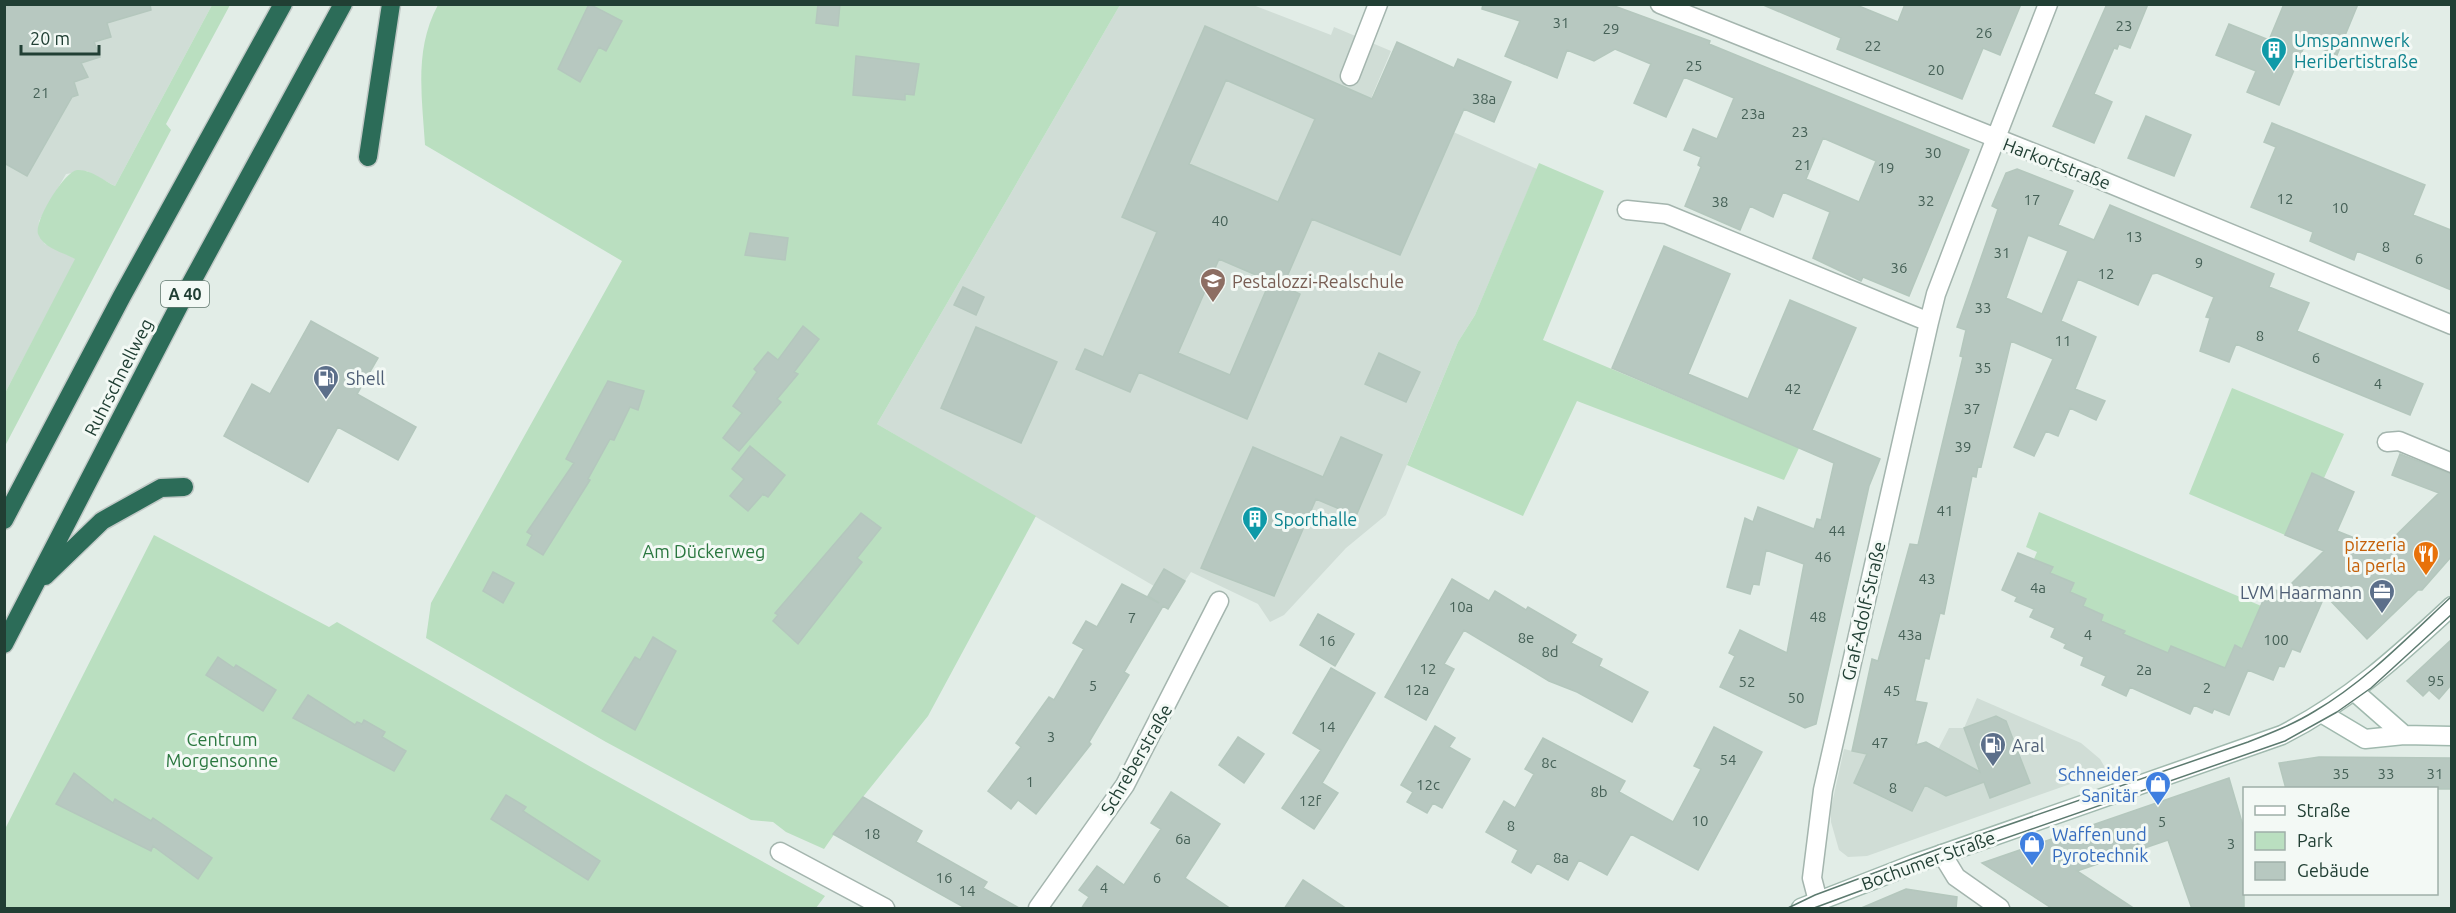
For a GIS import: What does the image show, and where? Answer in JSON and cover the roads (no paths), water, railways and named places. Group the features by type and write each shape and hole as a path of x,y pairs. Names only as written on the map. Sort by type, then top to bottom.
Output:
{"highway":[{"name":"Ruhrschnellweg","path":"4,520 123,296 283,4"},
{"name":"Ruhrschnellweg","path":"4,644 184,296 343,4"},
{"path":"368,157 391,4"},
{"path":"33,587 102,521 161,488 184,487"}],"street":[{"path":"1350,76 1378,4"},
{"name":"Harkortstraße","path":"1660,4 2084,173 2451,325"},
{"name":"Graf-Adolf-Straße","path":"1809,905 1823,790 1936,294 2048,4"},
{"path":"1627,210 1666,214 1929,322"},
{"path":"2387,442 2399,441 2451,463"},
{"name":"Schreberstraße","path":"1038,909 1125,785 1219,601"},
{"name":"Bochumer Straße","path":"1809,905 1942,854 2240,752 2323,714 2382,671 2451,606"},
{"path":"2355,692 2404,735"},
{"path":"2323,714 2365,739 2404,735 2451,736"},
{"path":"780,852 885,909"},
{"path":"1942,854 1956,877 2000,909"}],"tram line":[{"path":"1788,908 1815,895 1941,848 2248,742 2291,724 2352,686 2452,596"},
{"path":"1814,908 1960,854 2285,741 2337,712 2371,688 2452,614"}],"place":[{"name":"Umspannwerk Heribertistraße","path":"2274,73"},
{"name":"Pestalozzi-Realschule","path":"1213,304"},
{"name":"Shell","path":"326,401"},
{"name":"Sporthalle","path":"1255,542"},
{"name":"pizzeria la perla","path":"2426,577"},
{"name":"LVM Haarmann","path":"2382,615"},
{"name":"Aral","path":"1993,768"},
{"name":"Schneider Sanitär","path":"2158,807"},
{"name":"Waffen und Pyrotechnik","path":"2032,867"}],"park label":[{"name":"Am Dückerweg","path":"704,551"},
{"name":"Centrum Morgensonne","path":"222,750"}]}
